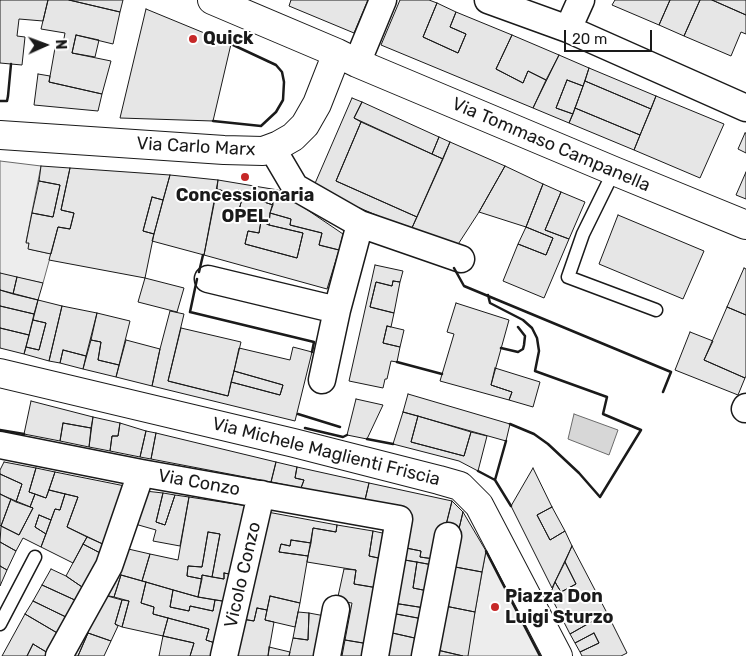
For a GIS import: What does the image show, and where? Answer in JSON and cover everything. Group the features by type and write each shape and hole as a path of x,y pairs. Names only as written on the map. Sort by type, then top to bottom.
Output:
{"street":[{"name":"Via Tommaso Campanella","path":"212,0 746,225"},
{"path":"347,58 384,0"},
{"path":"488,0 568,29 744,101"},
{"path":"568,29 581,0"},
{"name":"Via Carlo Marx","path":"0,134 224,150 263,151 293,137 305,125 347,58"},
{"path":"272,148 295,187 360,224 461,259"},
{"path":"322,380 337,310 360,224"},
{"path":"208,279 337,310"},
{"name":"Via Michele Maglienti Friscia","path":"0,373 284,441 460,486 479,505 558,656"},
{"name":"Via Conzo","path":"0,445 141,473 399,519 375,656"},
{"path":"59,656 109,566 141,473"},
{"name":"Vicolo Conzo","path":"224,656 261,494"},
{"path":"425,656 448,536"},
{"path":"327,656 336,609"}],"lane":[{"path":"614,171 583,234 568,278 656,310"},
{"path":"0,624 35,557"}],"shaded area":[{"path":"0,161 41,166 26,242 29,243 29,249 51,254 43,283 0,274"},
{"path":"574,414 618,430 609,455 568,439"},
{"name":"Piazza Don Luigi Sturzo","path":"486,551 510,598 540,656 467,656"}],"building":[{"path":"0,0 48,0 43,21 19,19 17,36 25,37 22,65 0,63"},
{"path":"48,0 69,0 120,12 113,44 76,35 72,53 111,61 102,94 49,82 55,48 62,49 65,33 41,29"},
{"path":"69,0 123,0 120,12"},
{"path":"291,0 368,0 354,33 289,6"},
{"path":"400,0 429,0 437,3 423,37 458,53 466,34 450,27 456,12 512,35 496,69 523,83 528,71 546,80 533,108 381,45"},
{"path":"615,0 670,0 659,25 612,5"},
{"path":"670,0 700,0 684,36 659,25"},
{"path":"700,0 712,0 746,15 746,34 741,32 731,56 684,36"},
{"path":"712,0 746,0 746,15"},
{"path":"437,3 456,12 450,27 466,34 458,53 423,37"},
{"path":"146,9 231,44 213,121 120,118"},
{"path":"76,35 99,40 95,57 72,53"},
{"path":"512,35 559,55 546,80 528,71 523,83 496,69"},
{"path":"559,55 589,68 583,86 567,80 556,108 573,114 569,123 533,108"},
{"path":"589,68 656,96 651,109 585,81"},
{"path":"38,74 50,76 49,82 102,94 98,111 34,105"},
{"path":"567,80 583,86 573,114 556,108"},
{"path":"585,81 651,109 640,135 575,108"},
{"path":"656,96 724,124 700,178 634,150"},
{"path":"352,98 362,102 354,118 361,122 336,181 417,217 411,230 313,188"},
{"path":"362,102 439,137 432,154 354,118"},
{"path":"575,108 640,135 634,150 569,123"},
{"path":"361,122 443,159 417,217 336,181"},
{"path":"746,133 746,153 738,149"},
{"path":"439,137 450,142 443,159 432,154"},
{"path":"450,142 505,166 455,249 411,230"},
{"path":"41,166 70,168 61,210 74,213 70,229 58,227 51,254 28,249 29,243 26,243 32,213 53,217 60,185 39,181"},
{"path":"505,166 543,184 526,227 479,212"},
{"path":"70,168 170,175 163,200 152,197 143,231 154,234 145,278 49,260 58,227 70,229 74,213 61,210"},
{"path":"746,172 746,199 736,195"},
{"path":"170,175 218,180 204,255 152,241"},
{"path":"218,180 278,190 343,234 339,250 319,245 322,233 290,225 291,219 270,213 273,202 238,190 236,195 217,189"},
{"path":"39,181 60,185 53,217 32,213"},
{"path":"543,184 561,192 545,230 569,239 544,298 503,281 518,244 546,255 553,238 526,227"},
{"path":"217,189 236,195 238,190 273,202 273,205 243,195 238,214 261,221 259,233 248,231 245,244 297,258 303,233 269,225 270,213 291,219 290,225 322,233 319,245 339,250 327,289 204,255"},
{"path":"561,192 585,202 569,239 545,230"},
{"path":"243,195 273,205 269,225 238,214"},
{"path":"152,197 163,200 154,234 143,231"},
{"path":"618,215 704,251 683,299 599,264"},
{"path":"261,221 269,225 303,233 297,258 245,244 248,231 259,233"},
{"path":"526,227 553,238 546,255 518,244"},
{"path":"375,265 403,271 400,282 393,281 392,286 376,282 370,307 394,313 391,327 387,326 383,343 400,347 397,362 391,361 383,388 349,381"},
{"path":"744,268 746,269 746,315 727,307"},
{"path":"0,273 17,277 13,294 0,290"},
{"path":"17,277 43,283 38,300 13,294"},
{"path":"145,278 184,288 177,312 138,302"},
{"path":"393,281 400,282 394,313 370,307 376,282 392,286"},
{"path":"0,290 38,300 34,314 0,306"},
{"path":"38,300 62,306 49,361 24,354 26,347 39,350 46,323 33,320"},
{"path":"456,303 509,320 491,385 512,392 509,400 440,381 454,334 447,332"},
{"path":"0,306 34,314 29,335 0,328"},
{"path":"62,306 97,313 86,356 63,350 60,363 49,361"},
{"path":"727,307 746,315 745,378 704,360"},
{"path":"170,311 184,314 168,381 228,396 231,382 280,395 283,385 234,371 239,348 290,360 293,347 312,352 295,421 152,386"},
{"path":"97,313 130,321 119,365 98,360 101,342 91,340"},
{"path":"33,320 46,323 39,350 26,347"},
{"path":"387,326 404,330 400,347 383,343"},
{"path":"0,328 29,335 24,354 0,348"},
{"path":"181,328 241,342 228,396 168,381"},
{"path":"690,332 713,341 704,360 745,378 738,395 675,370"},
{"path":"91,340 101,342 98,360 119,365 116,377 83,369"},
{"path":"126,340 160,349 152,386 116,377"},
{"path":"63,350 86,356 83,369 60,363"},
{"path":"495,368 540,382 533,407 509,400 512,392 491,385"},
{"path":"234,371 283,385 280,395 231,382"},
{"path":"408,394 510,424 506,441 403,412"},
{"path":"356,399 383,405 367,439 347,435"},
{"path":"31,401 93,417 91,428 63,423 60,441 24,434"},
{"path":"403,412 418,416 411,442 464,456 471,432 487,436 478,471 459,461 393,444"},
{"path":"418,416 471,432 464,456 411,442"},
{"path":"93,417 120,423 118,436 112,436 110,451 89,447"},
{"path":"63,423 91,428 89,447 60,441"},
{"path":"120,423 146,431 140,457 110,451 112,436 118,436"},
{"path":"146,431 156,433 151,459 140,457"},
{"path":"156,433 276,462 271,482 151,459"},
{"path":"4,462 36,468 29,492 35,494 30,507 16,502 22,484 0,474"},
{"path":"276,462 297,467 295,478 304,480 301,488 271,482"},
{"path":"297,467 369,483 365,500 301,488 304,480 295,478"},
{"path":"36,468 55,472 46,498 29,492"},
{"path":"533,468 552,507 537,515 550,540 565,531 572,546 552,588 511,506"},
{"path":"55,472 130,487 107,546 67,527 78,497 49,490"},
{"path":"0,474 22,484 16,502 0,494"},
{"path":"369,483 452,501 445,529 434,559 420,557 421,551 401,547 407,508 365,500"},
{"path":"49,490 65,494 60,510 55,509 51,520 39,515 35,527 46,534 41,547 23,538 16,551 0,542 1,526 19,535 33,508 30,507 35,494 46,498"},
{"path":"145,491 163,493 156,522 165,525 175,495 189,497 180,546 153,541 156,530 135,524"},
{"path":"163,493 175,495 165,525 156,522"},
{"path":"0,494 11,499 1,526 0,525"},
{"path":"65,494 78,497 67,527 87,537 73,563 41,547 55,509 60,510"},
{"path":"189,497 248,506 234,575 224,573 224,579 212,577 220,534 208,532 202,567 188,566 187,576 202,579 198,597 142,581 150,554 178,560"},
{"path":"11,499 33,508 19,535 1,526"},
{"path":"452,501 463,512 458,533 445,529"},
{"path":"552,507 565,531 550,540 537,515"},
{"path":"262,511 337,525 336,532 313,528 311,543 291,540 290,546 281,544 279,552 308,556 300,603 270,596 267,610 257,608 254,621 242,619"},
{"path":"463,512 486,551 482,572 450,566"},
{"path":"39,515 51,520 46,534 35,527"},
{"path":"337,525 373,531 369,556 383,559 378,588 354,584 356,570 307,562 313,528 336,532"},
{"path":"373,531 387,534 383,559 369,556"},
{"path":"208,532 220,534 212,577 202,575 202,579 187,576 188,566 202,567"},
{"path":"87,537 107,546 104,555 83,544"},
{"path":"291,540 311,543 308,556 279,552 281,544 290,546"},
{"path":"0,542 16,551 7,570 0,566"},
{"path":"83,544 104,555 85,589 66,576"},
{"path":"572,546 607,613 570,634 550,595 555,582 561,592 576,584 565,562"},
{"path":"401,547 421,551 420,557 434,559 433,565 399,559"},
{"path":"124,548 150,554 142,581 121,575 114,597 100,594"},
{"path":"399,559 417,562 413,588 428,591 425,608 393,603"},
{"path":"417,562 433,565 428,591 413,588"},
{"path":"565,562 576,584 561,592 555,582"},
{"path":"0,566 7,570 0,586"},
{"path":"450,566 482,572 475,612 440,605"},
{"path":"51,569 66,576 85,589 77,601 42,585"},
{"path":"344,569 356,570 354,584 378,588 369,644 345,640 352,603 337,601"},
{"path":"224,573 234,575 229,602 198,597 202,575 224,579"},
{"path":"121,575 146,582 141,603 154,607 153,614 168,618 163,636 122,627 129,601 114,597"},
{"path":"146,582 173,590 170,607 189,611 190,606 213,611 215,600 229,602 221,645 206,640 209,629 153,614 154,607 141,603"},
{"path":"42,585 77,601 68,618 33,601"},
{"path":"173,590 215,600 213,611 190,606 189,611 170,607"},
{"path":"100,594 122,600 115,624 118,626 111,641 88,633 78,656 69,656"},
{"path":"270,596 300,603 295,627 265,620"},
{"path":"122,600 129,601 122,627 115,624"},
{"path":"33,601 68,618 59,634 25,614"},
{"path":"393,603 425,608 423,619 391,613"},
{"path":"440,605 475,612 468,656 433,649"},
{"path":"257,608 267,610 265,620 274,622 268,656 237,656 242,619 254,621"},
{"path":"298,612 309,613 308,640 293,638"},
{"path":"309,613 325,616 318,656 289,656 293,638 308,640"},
{"path":"391,613 423,619 419,639 388,632"},
{"path":"607,613 627,653 621,656 582,656 580,652 599,643 594,633 575,643 570,634"},
{"path":"25,614 59,634 48,653 33,644 27,656 2,656"},
{"path":"168,618 209,629 206,640 221,645 218,656 190,656 194,643 163,636"},
{"path":"388,632 419,639 416,656 384,656"},
{"path":"88,633 111,641 104,656 78,656"},
{"path":"594,633 599,643 580,652 575,643"},
{"path":"163,636 194,643 190,656 159,656"},
{"path":"345,640 369,644 367,656 342,656"},
{"path":"33,644 48,653 46,656 27,656"},
{"path":"269,647 290,652 289,656 268,656"},
{"path":"433,649 463,656 431,656"}],"wall":[{"path":"213,121 261,126 276,112 283,100 284,82 282,72 276,65 231,44"},
{"path":"0,101 7,101 11,64"},
{"path":"199,272 203,255"},
{"path":"454,268 464,286 671,372 663,392"},
{"path":"197,279 190,312 314,342 312,352"},
{"path":"488,295 490,303 523,320 532,328 537,338 539,351 535,371 607,397 603,414 641,430 600,497 579,473 548,444 534,434 510,424"},
{"path":"501,348 518,352 523,349 525,336 518,327"},
{"path":"397,362 442,374"},
{"path":"298,414 340,427"},
{"path":"305,428 343,437 347,435"},
{"path":"0,430 24,434"},
{"path":"367,439 393,444"},
{"path":"495,480 506,441"},
{"path":"478,471 495,480 511,506"},
{"path":"486,551 508,594"},
{"path":"512,602 540,656"}],"place":[{"name":"Quick","path":"193,39"},
{"name":"Concessionaria OPEL","path":"245,177"},
{"name":"Piazza Don Luigi Sturzo","path":"495,607"}]}
